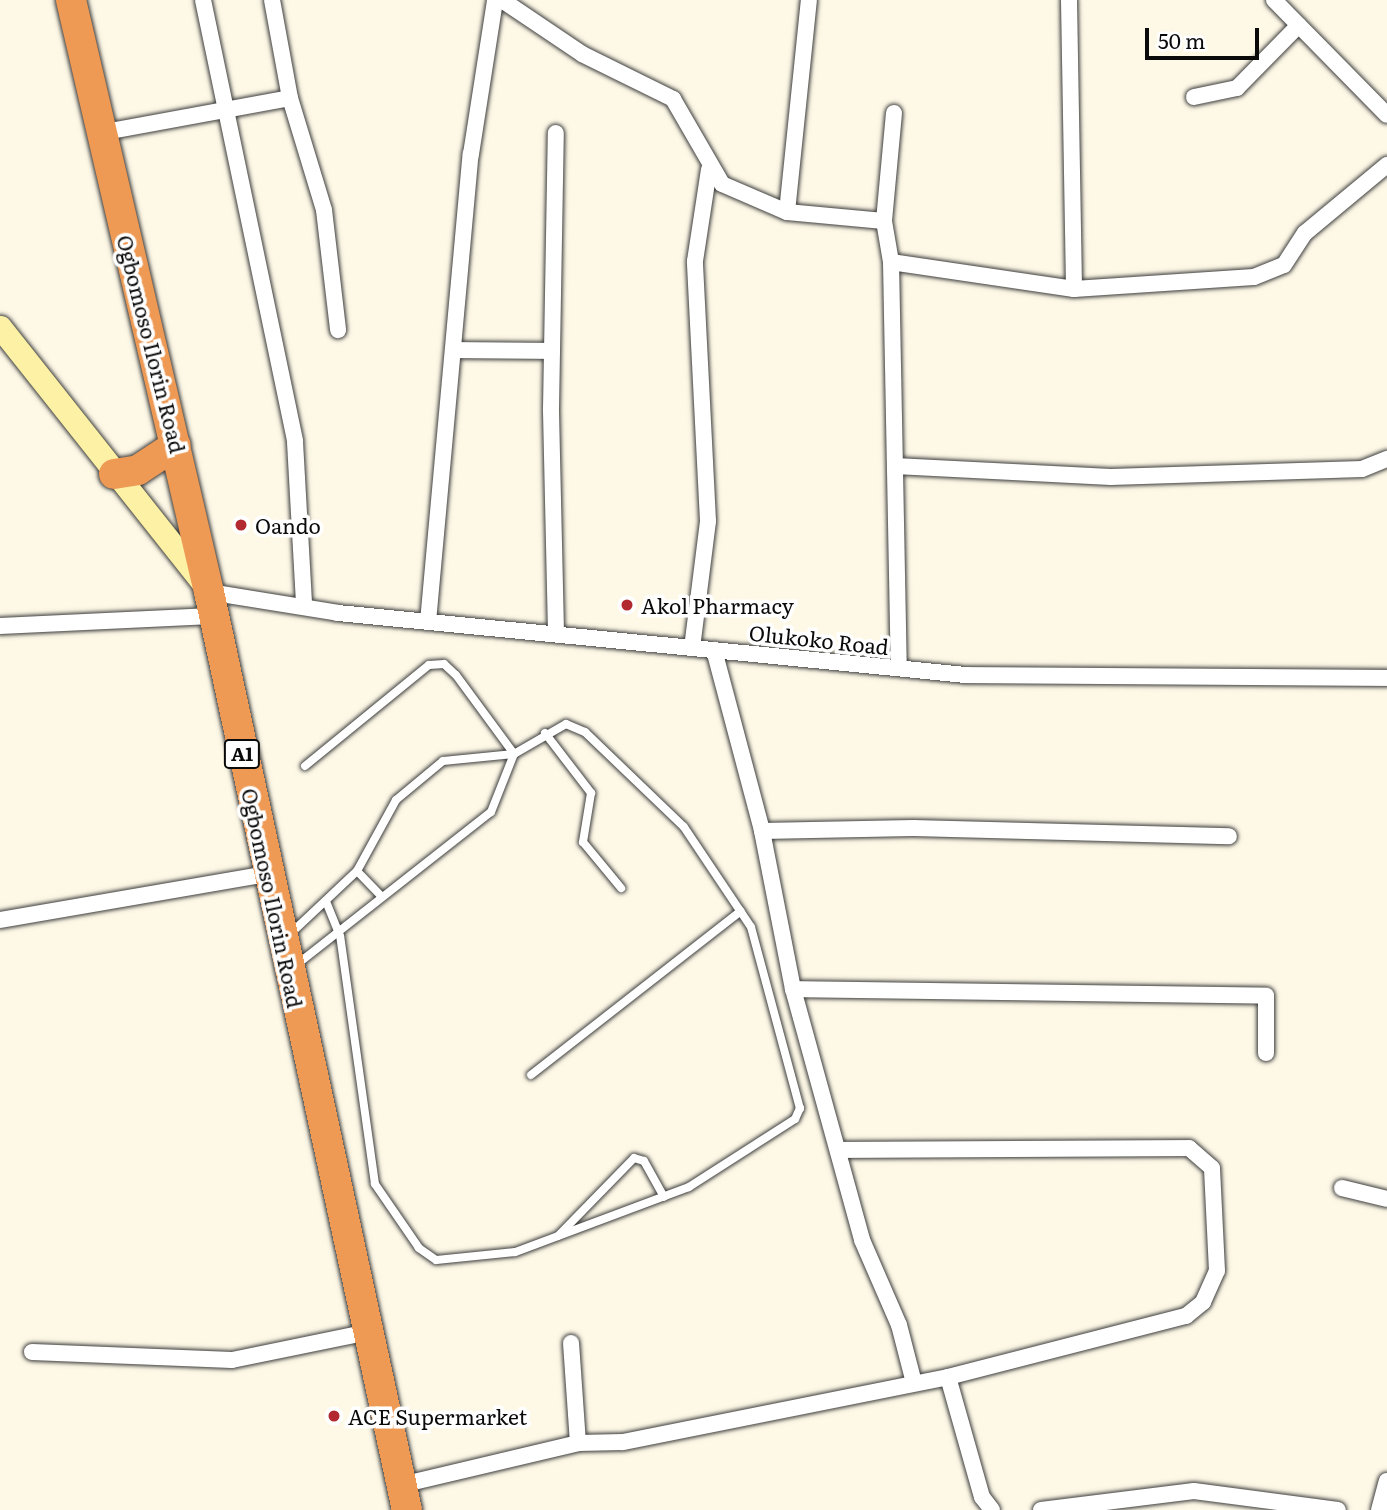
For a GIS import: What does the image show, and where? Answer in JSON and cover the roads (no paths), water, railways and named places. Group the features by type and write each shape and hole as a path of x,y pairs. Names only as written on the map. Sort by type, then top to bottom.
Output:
{"highway":[{"name":"Ogbomoso Ilorin Road","path":"71,0 100,133 177,445 267,874 404,1498"},
{"path":"114,474 138,470 177,445"}],"main road":[{"path":"0,327 211,604"}],"street":[{"path":"203,0 222,108 295,442 304,603"},
{"path":"272,0 290,98 324,210 338,330"},
{"path":"428,622 456,350 471,155 495,0"},
{"path":"502,0 582,54 673,99 709,170 722,184 787,212 884,220"},
{"path":"787,212 809,0"},
{"path":"1069,0 1074,289"},
{"path":"1274,0 1387,115"},
{"path":"1194,97 1237,88 1299,25"},
{"path":"100,133 222,108 290,98"},
{"path":"894,113 884,220 891,262 899,668"},
{"path":"556,133 552,351 556,632"},
{"path":"891,262 1074,289 1131,290 1275,272 1305,233 1387,165"},
{"path":"692,648 708,521 695,261 709,170"},
{"path":"456,350 552,351"},
{"path":"895,466 1111,477 1362,469 1387,459"},
{"name":"Olukoko Road","path":"0,626 211,604 304,603 428,622 556,632 966,675 1387,678"},
{"path":"714,650 762,831 793,989 838,1150 914,1383"},
{"path":"762,831 913,828 1229,836"},
{"path":"0,920 267,874"},
{"path":"793,989 1266,996 1266,1053"},
{"path":"404,1498 578,1443 623,1443 948,1377 1195,1310 1217,1271 1220,1247 1212,1168 1189,1148 838,1150"},
{"path":"1342,1188 1387,1199"},
{"path":"32,1352 232,1360 368,1332"},
{"path":"571,1343 578,1443"},
{"path":"948,1377 982,1497 992,1510"},
{"path":"1379,1510 1387,1481"},
{"path":"1041,1510 1194,1491 1338,1510"}],"lane":[{"path":"305,766 429,665 444,664 456,675 514,754"},
{"path":"285,956 326,902 357,871 396,800 443,761 514,754 545,733 565,724 585,732 684,827 751,927 800,1108 795,1119 700,1182 556,1238 458,1262 436,1260 384,1202 369,1155 340,936 326,902"},
{"path":"545,733 591,793 583,842 621,888"},
{"path":"285,956 340,936 380,895 435,860 491,812 514,754"},
{"path":"357,871 380,895"},
{"path":"531,1075 741,911"},
{"path":"556,1238 634,1158 643,1161 664,1197"}],"place":[{"name":"Oando","path":"241,525"},
{"name":"Akol Pharmacy","path":"627,605"},
{"name":"ACE Supermarket","path":"334,1416"}]}
